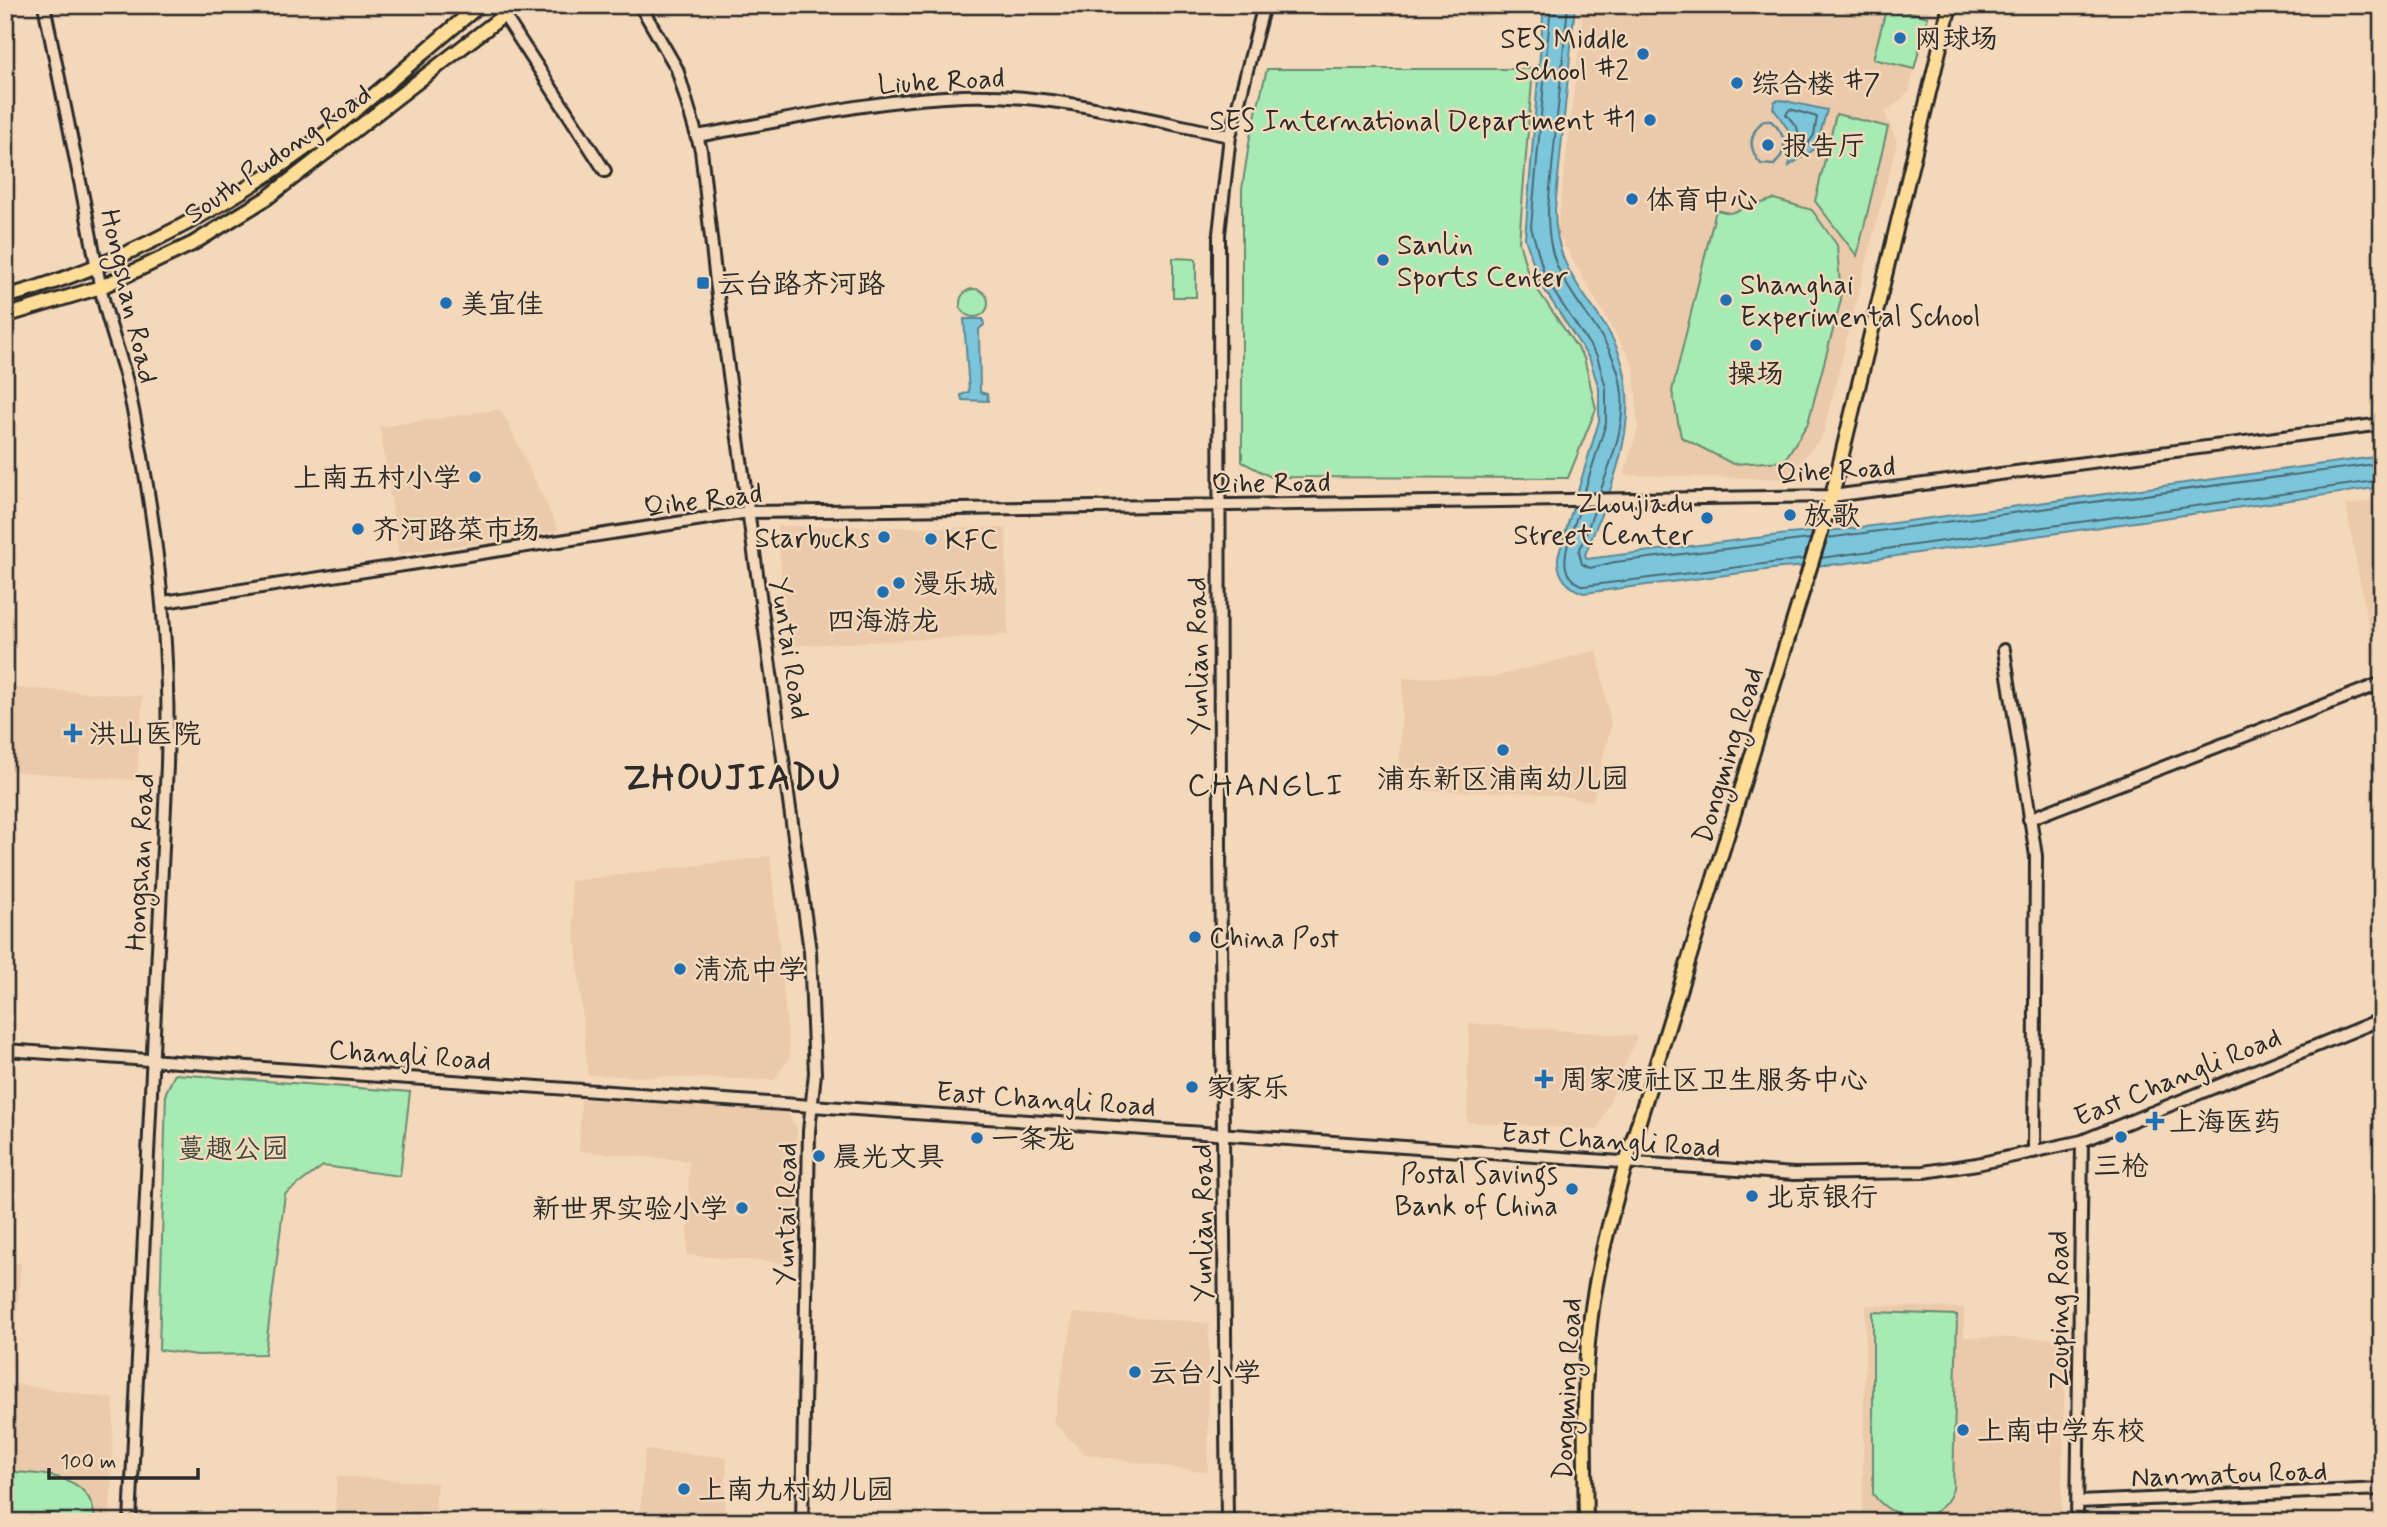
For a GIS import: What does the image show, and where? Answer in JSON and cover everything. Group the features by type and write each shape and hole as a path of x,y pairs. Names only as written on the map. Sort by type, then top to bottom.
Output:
{"main road":[{"name":"South Pudong Road","path":"5,297 97,264 189,225 264,179 338,125 480,5"},
{"name":"South Pudong Road","path":"5,316 101,287 192,244 267,198 517,5"},
{"name":"Dongming Road","path":"1586,1522 1585,1410 1590,1324 1599,1269 1626,1163 1832,496 1950,5"}],"street":[{"name":"Hongshan Road","path":"44,5 101,287 127,382 164,602 167,735 130,1522"},
{"name":"Yuntai Road","path":"640,5 677,69 701,150 748,513 810,951 815,1073 802,1522"},
{"name":"Yunlian Road","path":"1227,1522 1218,506 1219,234 1230,136 1264,5"},
{"path":"505,15 605,171"},
{"name":"Liuhe Road","path":"696,136 910,100 965,96 1022,99 1230,136"},
{"name":"Qihe Road","path":"164,602 748,513 1832,496 2382,424"},
{"path":"2004,650 2036,856 2034,1152"},
{"path":"2029,819 2382,683"},
{"name":"East Changli Road","path":"812,1105 1794,1174 1897,1175 1964,1167 2082,1141 2382,1019"},
{"name":"Changli Road","path":"5,1050 812,1105"},
{"name":"Zouping Road","path":"2077,1522 2082,1141"},
{"name":"Nanmatou Road","path":"2078,1502 2382,1489"}],"shaded area":[{"name":"Shanghai Experimental School","path":"1584,5 1931,5 1909,92 1885,113 1897,142 1822,437 1785,479 1624,475 1638,428 1634,366 1557,233"},
{"name":"上南五村小学","path":"501,409 559,531 399,554 380,427"},
{"path":"2382,498 2382,683 2379,683 2346,506"},
{"name":"漫乐城","path":"777,526 1006,528 1008,635 788,646"},
{"name":"浦东新区浦南幼儿园","path":"1597,650 1611,725 1593,801 1527,792 1421,791 1399,774 1403,678 1494,677"},
{"name":"洪山医院","path":"5,687 143,696 137,780 5,771"},
{"name":"清流中学","path":"770,856 790,1057 774,1080 588,1075 570,881"},
{"name":"周家渡社区卫生服务中心","path":"1469,1023 1637,1036 1598,1130 1467,1122"},
{"name":"新世界实验小学","path":"581,1099 786,1111 797,1128 795,1264 687,1255 689,1161 579,1151"},
{"path":"5,1262 21,1263 12,1374 5,1373"},
{"name":"上南中学东校","path":"1866,1305 1964,1308 1964,1337 2066,1339 2061,1522 1862,1522"},
{"name":"云台小学","path":"1074,1313 1209,1323 1208,1473 1084,1454 1053,1422"},
{"path":"5,1382 114,1399 110,1522 5,1522"},
{"name":"上南九村幼儿园","path":"645,1450 727,1457 724,1522 639,1522"},
{"path":"337,1476 437,1483 435,1522 334,1522"}],"green space":[{"name":"网球场","path":"1887,6 1928,17 1914,69 1873,59"},
{"name":"Sanlin Sports Center","path":"1267,69 1533,69 1519,242 1529,277 1584,358 1596,409 1568,478 1271,477 1242,462 1242,189 1250,137"},
{"path":"1836,114 1888,127 1857,256 1815,201"},
{"name":"操场","path":"1774,199 1812,210 1837,245 1841,300 1808,423 1784,461 1733,464 1681,437 1672,391 1716,210 1730,213"},
{"path":"1173,258 1196,259 1196,297 1173,297"},
{"path":"974,289 984,293 988,303 984,313 974,317 964,313 960,303 964,293"},
{"name":"蔓趣公园","path":"175,1074 410,1092 400,1176 323,1166 285,1194 265,1354 197,1355 159,1350 166,1092"},
{"path":"1873,1312 1957,1315 1953,1489 1947,1501 1928,1515 1904,1516 1882,1504 1873,1494"},
{"path":"5,1471 50,1476 76,1485 86,1493 95,1522 5,1522"}],"water":[{"path":"1544,5 1575,5 1555,209 1559,245 1570,274 1607,329 1620,356 1626,385 1627,413 1623,442 1607,500 1585,555 1587,559 1850,529 2382,456 2382,487 1840,564 1781,568 1584,593 1573,588 1561,575 1558,557 1599,421 1599,389 1590,360 1540,283 1525,238"},
{"path":"1775,101 1827,110 1816,148 1789,166 1792,140 1773,108"},
{"path":"964,319 983,319 984,325 979,329 980,392 987,394 988,401 962,400 961,395 969,392"}],"waterway":[{"path":"1763,121 1771,121 1783,137 1784,148 1774,165 1761,164 1752,147 1752,137 1763,121"}],"place":[{"name":"网球场","path":"1900,38"},
{"name":"SES Middle School #2","path":"1643,54"},
{"name":"综合楼 #7","path":"1737,83"},
{"name":"SES International Department #1","path":"1650,120"},
{"name":"报告厅","path":"1768,145"},
{"name":"体育中心","path":"1632,199"},
{"name":"Sanlin Sports Center","path":"1383,260"},
{"name":"云台路齐河路","path":"703,283"},
{"name":"Shanghai Experimental School","path":"1726,300"},
{"name":"美宜佳","path":"446,303"},
{"name":"操场","path":"1756,345"},
{"name":"上南五村小学","path":"475,477"},
{"name":"放歌","path":"1790,515"},
{"name":"Zhoujiadu Street Center","path":"1707,518"},
{"name":"齐河路菜市场","path":"358,529"},
{"name":"Starbucks","path":"884,537"},
{"name":"KFC","path":"931,539"},
{"name":"漫乐城","path":"899,583"},
{"name":"四海游龙","path":"883,592"},
{"name":"洪山医院","path":"73,733"},
{"name":"浦东新区浦南幼儿园","path":"1503,750"},
{"name":"China Post","path":"1195,937"},
{"name":"清流中学","path":"680,969"},
{"name":"周家渡社区卫生服务中心","path":"1544,1079"},
{"name":"家家乐","path":"1192,1087"},
{"name":"上海医药","path":"2155,1121"},
{"name":"三枪","path":"2121,1137"},
{"name":"一条龙","path":"977,1138"},
{"name":"晨光文具","path":"819,1156"},
{"name":"Postal Savings Bank of China","path":"1572,1189"},
{"name":"北京银行","path":"1752,1196"},
{"name":"新世界实验小学","path":"742,1208"},
{"name":"云台小学","path":"1135,1372"},
{"name":"上南中学东校","path":"1963,1430"},
{"name":"上南九村幼儿园","path":"684,1489"}],"district":[{"name":"ZHOUJIADU","path":"733,777"},
{"name":"CHANGLI","path":"1266,784"}]}
